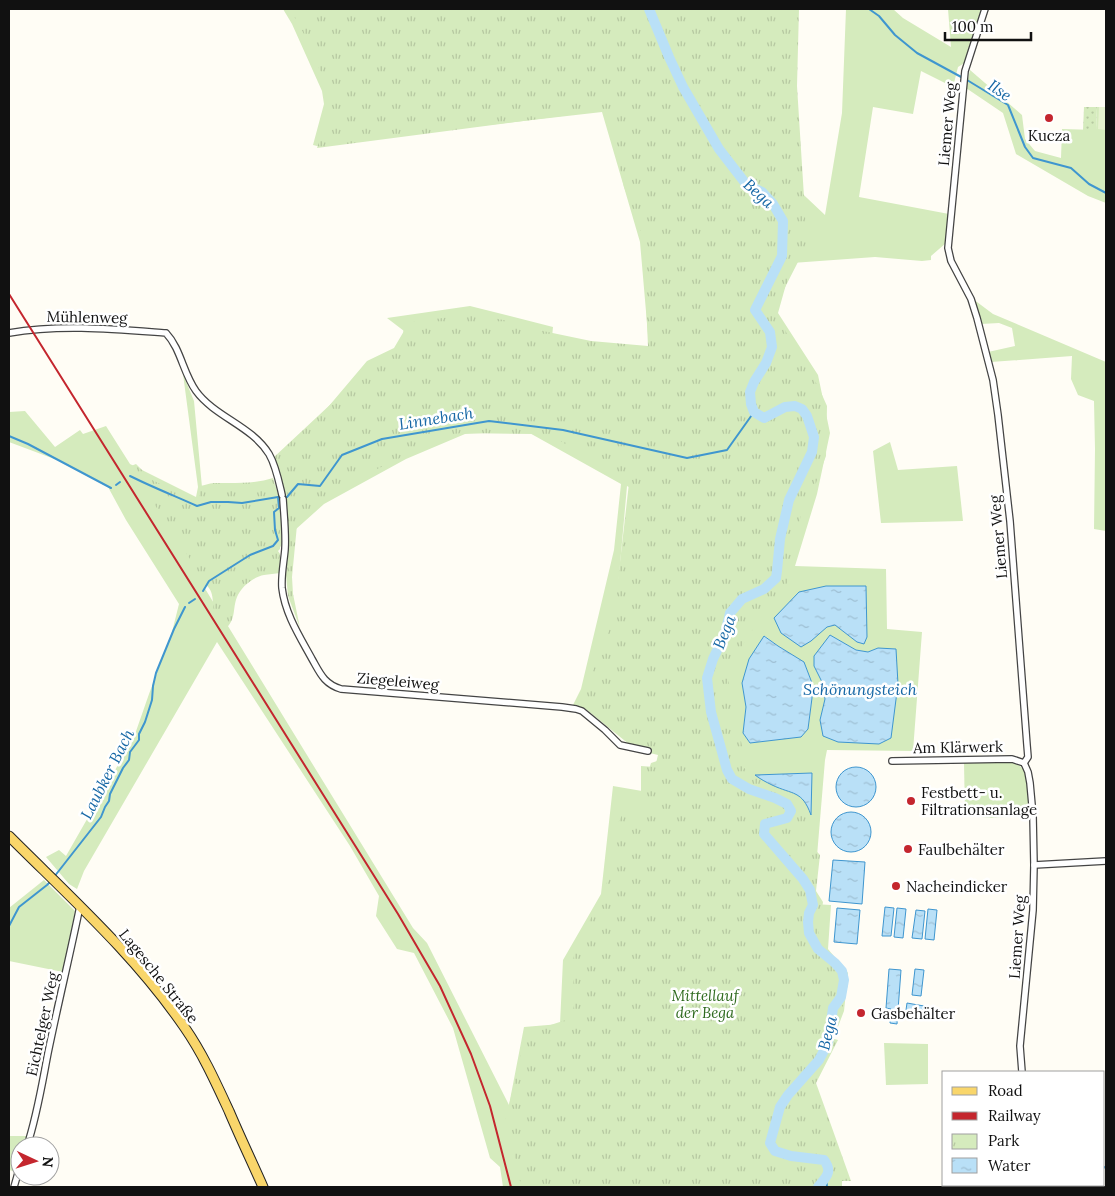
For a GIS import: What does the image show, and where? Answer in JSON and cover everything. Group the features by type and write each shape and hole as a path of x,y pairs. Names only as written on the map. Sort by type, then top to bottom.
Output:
{"main road":[{"name":"Lagesche Straße","path":"9,836 112,938 140,970 185,1028 214,1078 263,1187"}],"street":[{"name":"Liemer Weg","path":"985,9 964,71 949,252 951,261 971,299 993,380 1010,521 1028,757 1024,763 1030,783 1033,816 1033,910 1020,1046 1022,1071"},
{"name":"Mühlenweg","path":"9,333 43,328 93,328 166,333"},
{"name":"Ziegeleiweg","path":"166,333 176,348 187,376 203,400 260,442 270,455 282,497 285,522 282,582 285,602 291,620 324,680 333,687 341,689 576,709 589,716 620,745 648,751"},
{"name":"Am Klärwerk","path":"892,761 1012,759 1024,763"},
{"path":"1034,865 1106,862"},
{"name":"Eichtelger Weg","path":"30,1136 80,906"}],"green space":[{"name":"Mittellauf der Bega","path":"283,9 293,9 506,70 754,148 825,215 842,113 846,9 893,9 903,18 951,47 948,9 983,9 966,62 958,67 953,87 921,71 913,114 873,107 859,197 949,214 946,243 931,256 931,260 875,257 792,263 778,313 818,375 830,433 817,494 795,566 886,569 887,629 922,632 913,751 827,750 825,760 813,904 831,905 828,949 848,973 844,1011 819,1076 786,1122 837,1187 503,1187 500,1167 490,1158 453,1028 414,953 397,949 376,916 379,896 350,846 217,642 84,871 77,889 69,884 46,857 59,850 66,856 134,737 172,632 179,604 126,520 108,487 57,460 9,442 9,412 25,411 55,447 80,430 83,434 106,426 130,464 196,497 198,487 183,374 194,401 203,498 275,497 283,512 290,480 441,413 537,416 543,331 493,323 323,413 367,361 394,348 404,331 387,318 470,306 553,327 544,418 649,346 640,242 602,112 313,145 324,104 322,91 292,24","holes":["526,431 621,484 614,550 581,689 573,705 584,708 606,722 627,486 727,542 657,761 651,763 642,791 613,786 601,894 563,960 560,1024 524,1027 509,1105 427,943 413,928 204,587 274,554 295,530 324,504 406,459 465,434","866,587 857,642 835,625 827,627","830,635 856,650 868,652 878,648 820,720 825,699 822,682 814,666","765,636 804,662 812,683 808,729 774,740 750,743 743,733 746,707 742,683","811,773 811,814 807,805 798,794 772,785 756,775"]},
{"name":"Mittellauf der Bega","path":"290,9 799,9 797,86 808,260 799,260 774,311 819,388 827,406 826,456 816,483 803,505 785,592 770,605 746,639 729,675 729,688 743,750 741,761 737,761 737,763 754,776 798,795 807,805 809,810 806,828 807,835 820,855 816,891 823,902 818,937 820,942 847,972 848,984 843,1006 833,1021 831,1038 838,1040 816,1083 851,1181 842,1181 842,1187 521,1187 505,1122 526,1033 572,1018 575,948 605,894 616,827 623,813 641,812 641,766 655,767 658,755 642,751 643,747 630,745 582,706 594,668 609,631 615,606 629,483 554,437 549,438 535,434 462,433 448,435 348,483 303,517 297,525 292,577 293,594 300,628 288,596 286,575 288,524 285,499 279,500 280,549 278,551 280,554 280,573 260,576 244,586 237,597 233,618 224,630 214,611 211,591 151,499 137,476 135,468 131,466 136,464 152,480 182,494 199,499 199,486 212,483 251,482 273,478 278,494 284,493 273,458 347,389 366,368 402,349 404,323 466,315 482,316 529,325 543,331 591,341 648,346 643,237 624,187 607,110 317,148 329,111 330,96 326,81"},
{"path":"970,70 1022,115 1025,139 1035,151 1061,158 1062,129 1096,130 1097,107 1106,107 1106,203 1088,196 1016,154 1003,113 966,88"},
{"path":"1084,107 1097,107 1096,130 1083,130"},
{"path":"1099,107 1106,107 1106,130 1098,129"},
{"path":"973,299 993,314 1106,362 1106,531 1094,529 1094,401 1078,395 1071,379 1072,356 991,362 988,352 1015,346 1012,328 999,323 981,324"},
{"path":"890,442 898,470 957,466 963,521 881,523 873,451"},
{"path":"1010,761 1020,766 1026,773 1030,816 988,818 965,815 964,763"},
{"path":"44,880 75,911 63,972 9,961 9,908"},
{"path":"884,1043 928,1044 928,1084 886,1085"},
{"path":"9,1136 10,1136 10,1170"}],"water":[{"name":"Schönungsteich","path":"826,586 866,586 867,637 864,644 857,642 835,625 827,627 801,647 781,633 774,618 799,592"},
{"name":"Schönungsteich","path":"830,635 856,650 868,652 878,648 896,649 898,684 891,738 879,744 838,742 823,736 820,720 825,699 822,682 814,666 814,656"},
{"name":"Schönungsteich","path":"764,636 804,662 812,683 808,729 801,737 750,743 743,733 746,707 742,683 749,659"},
{"path":"856,767 870,773 876,787 870,801 856,807 842,801 836,787 842,773"},
{"path":"812,773 811,815 804,801 796,794 772,785 755,775"},
{"path":"851,812 865,818 871,832 865,846 851,852 837,846 831,832 837,818"},
{"path":"833,860 865,862 862,904 829,901"},
{"path":"885,907 894,908 891,936 882,936"},
{"path":"837,908 860,910 857,944 834,942"},
{"path":"897,908 906,909 903,938 894,937"},
{"path":"928,909 937,910 934,940 925,939"},
{"path":"916,910 925,911 922,939 912,938"},
{"path":"889,969 901,970 897,1024 890,1023 891,1009 886,1008"},
{"path":"915,969 924,970 921,996 912,995"},
{"path":"907,1003 924,1006 923,1015 912,1013 911,1018 905,1017"}],"waterway":[{"name":"Bega","path":"649,9 683,87 719,149 746,184 762,192 773,204 783,221 782,256 755,310 770,332 772,347 766,363 750,392 751,404 754,412 764,418 785,407 795,406 802,409 807,416 814,437 812,452 789,500 780,539 776,578 764,589 742,599 730,613 725,634 713,659 707,678 711,712 727,770 732,779 749,789 787,804 791,811 787,818 765,824 764,834 803,879 810,890 813,905 809,913 809,933 818,949 842,971 844,980 841,997 833,1008 828,1043 819,1060 788,1095 780,1107 770,1143 775,1151 791,1156 824,1160 828,1171 818,1187"},
{"name":"Ilse","path":"869,9 879,16 895,35 917,53 963,78"},
{"name":"Ilse","path":"967,80 1008,105 1025,147 1033,158 1071,168 1089,184 1106,193"},
{"name":"Linnebach","path":"130,476 197,506 211,502 242,503 287,497 298,484 320,486 342,455 382,439 489,421 563,430 687,458 727,450 754,412"},
{"name":"Linnebach","path":"9,436 28,444 111,488"},
{"name":"Linnebach","path":"116,485 120,482"},
{"name":"Laubker Bach","path":"203,591 209,581 250,555 273,546 278,540 275,530 274,512 279,508 278,497"},
{"name":"Laubker Bach","path":"189,603 195,599"},
{"name":"Laubker Bach","path":"54,877 101,817 109,801 110,794 129,760 130,752 139,740 139,734 152,700 156,673 185,607"},
{"name":"Laubker Bach","path":"9,926 19,907 51,881"},
{"name":"Bega","path":"826,1177 827,1187"}],"railway":[{"path":"9,294 398,914 440,986 471,1054 490,1106 511,1187"}],"place":[{"name":"Kucza","path":"1049,118"},
{"name":"Festbett- u. Filtrationsanlage","path":"911,801"},
{"name":"Faulbehälter","path":"908,849"},
{"name":"Nacheindicker","path":"896,886"},
{"name":"Gasbehälter","path":"861,1013"}]}
